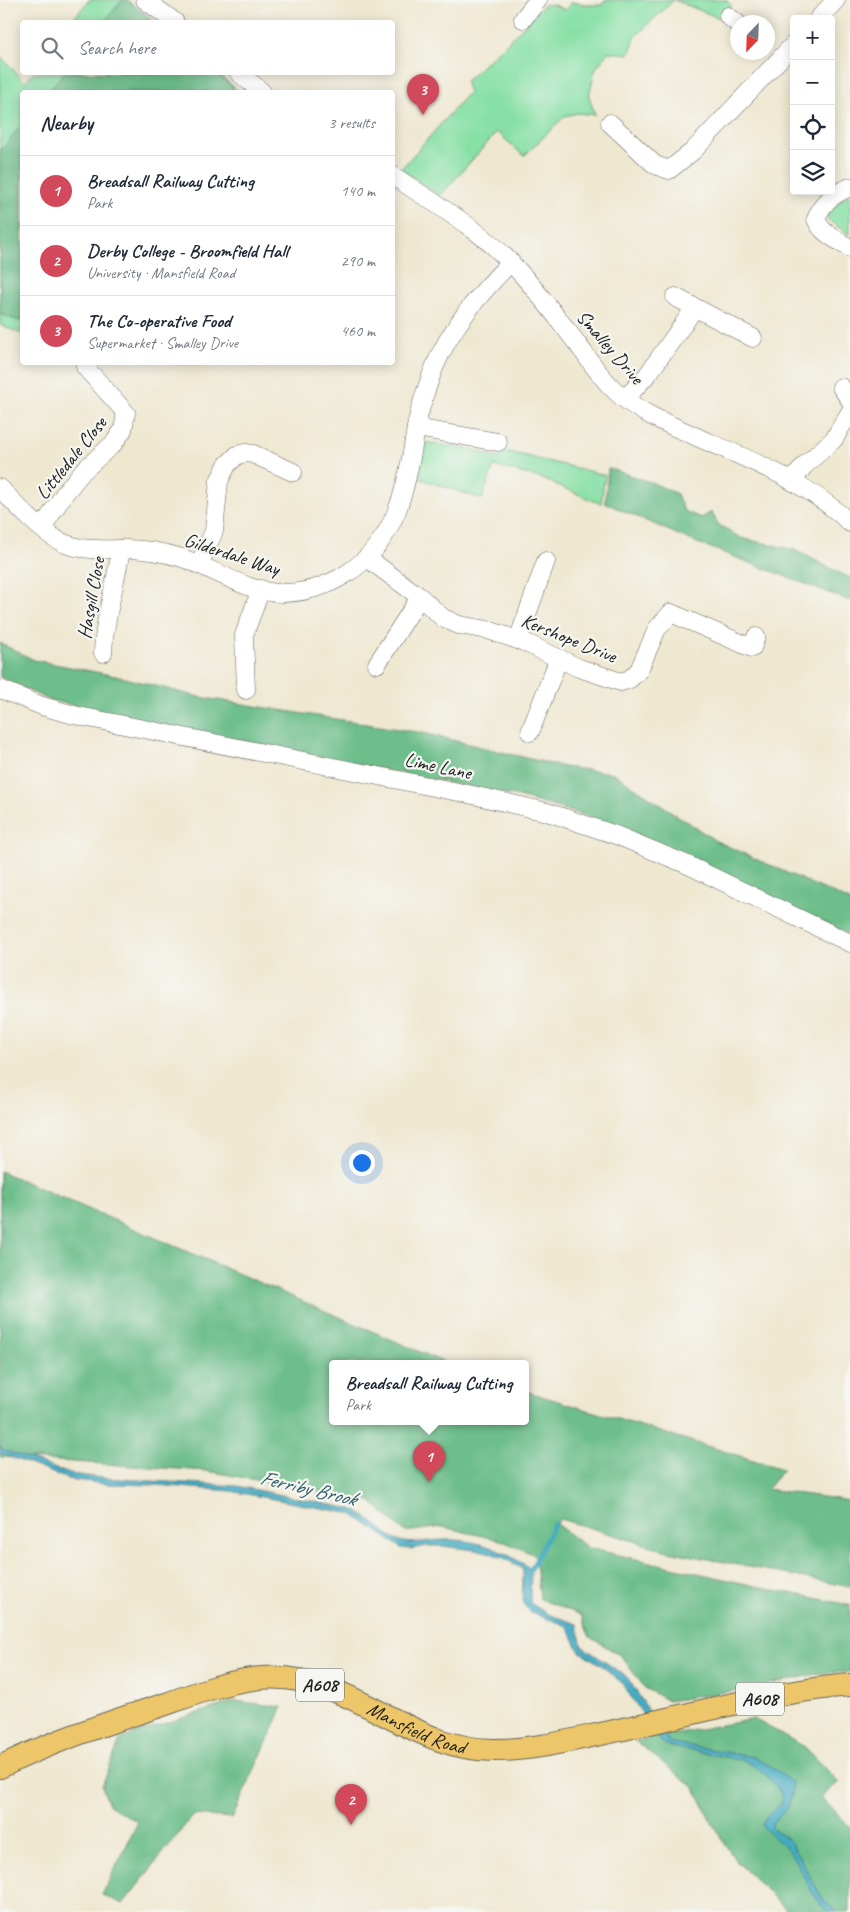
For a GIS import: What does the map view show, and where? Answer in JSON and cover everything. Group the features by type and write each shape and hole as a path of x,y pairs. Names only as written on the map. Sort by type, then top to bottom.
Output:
{"main road":[{"name":"Mansfield Road","path":"0,1767 49,1746 141,1712 235,1682 266,1678 297,1679 314,1683 333,1690 434,1738 463,1748 476,1750 516,1750 567,1741 782,1694 850,1685"}],"street":[{"path":"145,0 172,20"},
{"path":"523,19 538,0"},
{"path":"822,15 836,0"},
{"path":"775,55 790,46"},
{"path":"610,123 655,165 669,170 693,151 770,60"},
{"path":"242,75 260,90"},
{"name":"Smalley Drive","path":"395,177 468,227 511,262 601,376 625,399 666,424 776,472 827,503 850,523"},
{"path":"850,187 827,200 819,210 816,219 818,226 825,232 850,248"},
{"name":"Gilderdale Way","path":"0,488 42,528 65,544 79,548 92,550 121,549 159,553 183,558 221,576 280,593 311,589 339,579 367,558 381,543 397,513 408,478 416,428 423,399 434,369 452,332 482,292 511,262"},
{"path":"675,297 753,338"},
{"path":"625,399 648,374 694,308"},
{"name":"Littledale Close","path":"42,528 74,482 93,461 114,443 123,430 126,413 85,367"},
{"path":"792,481 804,466 834,439 850,412"},
{"path":"416,428 498,442"},
{"path":"199,565 214,531 218,481 227,466 237,455 253,454 293,472"},
{"name":"Hasgill Close","path":"103,653 103,631 117,578 121,549"},
{"name":"Kershope Drive","path":"367,558 420,597 443,618 451,622 518,640 579,668 621,682 630,679 639,670 657,629 671,613 752,648 756,637"},
{"path":"518,640 546,561"},
{"path":"246,690 244,635 261,589"},
{"path":"377,664 420,597"},
{"path":"530,732 559,658"},
{"name":"Lime Lane","path":"0,689 42,706 74,715 464,793 547,812 616,835 688,865 850,942"}],"green space":[{"path":"89,0 127,0 152,20 73,20"},
{"path":"122,0 127,0 152,20 106,20"},
{"path":"605,0 674,0 636,36 629,54 608,52 595,70 589,96 595,115 577,113 565,116 524,156 497,132 440,196 401,169 469,92 465,81 503,47 545,4 554,5 565,10 571,2 602,5"},
{"path":"674,0 726,0 732,6 719,18"},
{"path":"0,56 25,82 31,75 220,75 238,90 20,90 20,333 0,325"},
{"path":"62,75 218,75 234,88 232,90 50,90"},
{"path":"20,127 20,321 0,314 0,152"},
{"path":"850,194 850,235 828,220 826,211"},
{"path":"423,442 472,449 498,458 505,451 605,475 601,504 540,478 494,466 482,499 418,478"},
{"path":"608,468 653,483 677,494 684,511 701,518 711,512 719,525 741,538 795,550 850,578 850,601 695,542 605,503"},
{"path":"0,643 34,660 121,677 199,697 423,733 564,767 613,773 716,841 850,901 850,935 684,856 584,815 519,797 49,700 0,677"},
{"path":"0,1171 439,1360 329,1360 329,1425 529,1425 529,1392 783,1469 767,1489 850,1501 850,1587 668,1551 560,1519 556,1524 588,1548 755,1586 850,1605 850,1672 822,1673 745,1689 668,1701 645,1688 621,1656 589,1636 581,1615 540,1599 535,1555 500,1540 443,1527 405,1532 370,1501 207,1471 0,1457"},
{"path":"235,1701 283,1707 232,1818 193,1815 123,1904 102,1895 138,1822 109,1805 102,1786 120,1740 135,1733"},
{"path":"754,1719 805,1747 839,1782 821,1797 850,1827 850,1912 789,1912 735,1860 712,1823 695,1788 635,1741"}],"water":[{"path":"0,1445 1,1448 7,1451 70,1474 103,1478 237,1486 352,1509 400,1541 410,1543 442,1540 466,1541 478,1543 510,1556 531,1569 530,1603 548,1614 577,1624 582,1646 627,1677 669,1742 753,1757 769,1765 789,1780 792,1784 792,1794 788,1808 772,1824 772,1828 792,1844 824,1901 837,1912 829,1912 817,1901 791,1853 762,1826 766,1818 782,1801 783,1797 771,1780 761,1770 743,1760 672,1747 662,1743 621,1682 600,1664 579,1651 568,1627 536,1614 525,1607 522,1601 522,1569 504,1558 484,1551 441,1546 401,1548 352,1514 231,1491 155,1485 107,1484 68,1479 0,1453"}],"waterway":[{"path":"526,1572 531,1569 554,1524"}],"place":[{"name":"The Co-operative Food","path":"423,115"},
{"name":"Breadsall Railway Cutting","path":"429,1482"},
{"name":"Derby College - Broomfield Hall","path":"351,1825"}],"water label":[{"name":"Ferriby Brook","path":"308,1488"}]}
